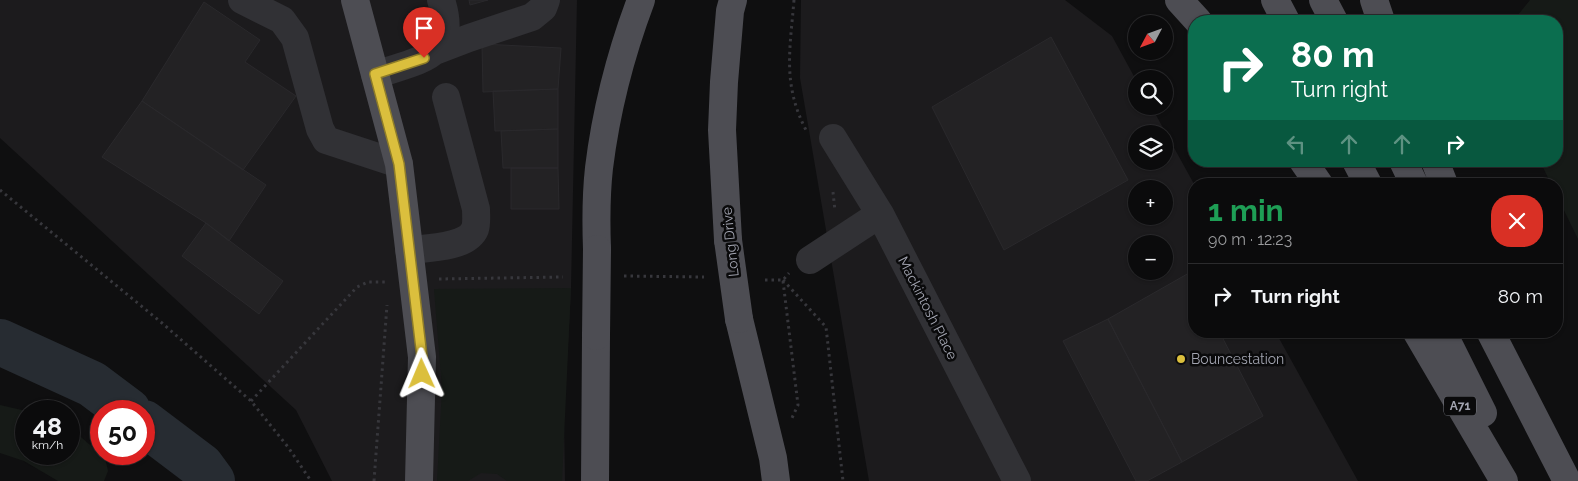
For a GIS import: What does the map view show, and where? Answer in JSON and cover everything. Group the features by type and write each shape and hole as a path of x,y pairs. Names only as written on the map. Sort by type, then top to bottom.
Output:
{"main road":[{"path":"355,0 399,164 422,357 419,481"},
{"path":"595,481 596,210 599,168 622,57 641,0"},
{"name":"Long Drive","path":"733,0 730,10 722,130 728,240 739,319 774,470"},
{"path":"1179,0 1193,15"},
{"path":"1275,0 1283,15"},
{"path":"1323,0 1331,15"},
{"path":"1374,0 1379,15"},
{"path":"1307,167 1315,178"},
{"name":"A71","path":"1420,338 1504,481"},
{"name":"A71","path":"1446,338 1518,481"},
{"path":"1494,338 1569,481"},
{"path":"1510,338 1569,481"}],"street":[{"path":"242,0 282,20 295,38 320,129 326,140 399,164"},
{"path":"436,51 444,40 447,28 446,15 441,0"},
{"path":"375,74 424,58 436,51 470,38 532,17 542,8 546,0"},
{"path":"409,250 457,243 472,235 476,227 476,209 446,97"},
{"name":"Mackintosh Place","path":"821,137 880,214 1017,481"},
{"path":"802,263 880,214"}],"path":[{"path":"794,0 788,65 790,86 800,120 821,137"},
{"path":"832,189 835,197 835,213"},
{"path":"0,190 162,323 251,401 288,447 311,481"},
{"path":"765,280 783,280 802,263"},
{"path":"622,276 704,277"},
{"path":"774,470 798,405 783,280"},
{"path":"783,280 826,327 844,481"},
{"path":"388,292 389,282"},
{"path":"374,481 387,302"}],"shaded area":[{"path":"0,0 577,0 571,288 564,421 565,481 332,481 296,410 0,138"},
{"path":"801,0 1065,0 1112,36 1131,70 1128,70 1128,115 1156,115 1161,125 1128,125 1128,170 1173,170 1173,146 1191,178 1188,178 1188,338 1279,338 1358,481 869,481 800,78"},
{"path":"1530,0 1578,0 1578,239 1563,208 1563,178 1548,178 1543,167 1563,167 1563,15 1518,15"},
{"path":"571,288 562,481 507,481 497,474 481,473 468,481 437,481 442,389 434,289"},
{"path":"0,405 15,408 15,458 0,453"},
{"path":"80,436 90,445 90,465 107,465 108,471 104,481 58,481 31,465 80,465"}],"building":[{"path":"469,0 488,0 470,5"},
{"path":"204,2 260,40 245,62 296,96 243,170 142,101"},
{"path":"1051,37 1128,180 1004,250 932,107"},
{"path":"482,44 561,48 558,89 483,92"},
{"path":"558,89 558,129 495,131 493,91"},
{"path":"142,101 266,185 229,241 206,223 102,157"},
{"path":"558,129 558,168 503,168 501,131"},
{"path":"511,168 558,168 559,209 511,209"},
{"path":"206,223 283,281 259,314 182,256"},
{"name":"Bouncestation","path":"1188,274 1188,338 1223,338 1263,416 1182,462 1108,319"},
{"path":"1108,319 1182,462 1147,481 1136,481 1063,341"}],"waterway":[{"path":"0,342 92,384 113,400"},
{"path":"155,431 201,466 212,481"}],"place":[{"name":"Bouncestation","path":"1181,359"}],"route":[{"path":"422,374 422,357 399,164 375,74 424,58"}]}
